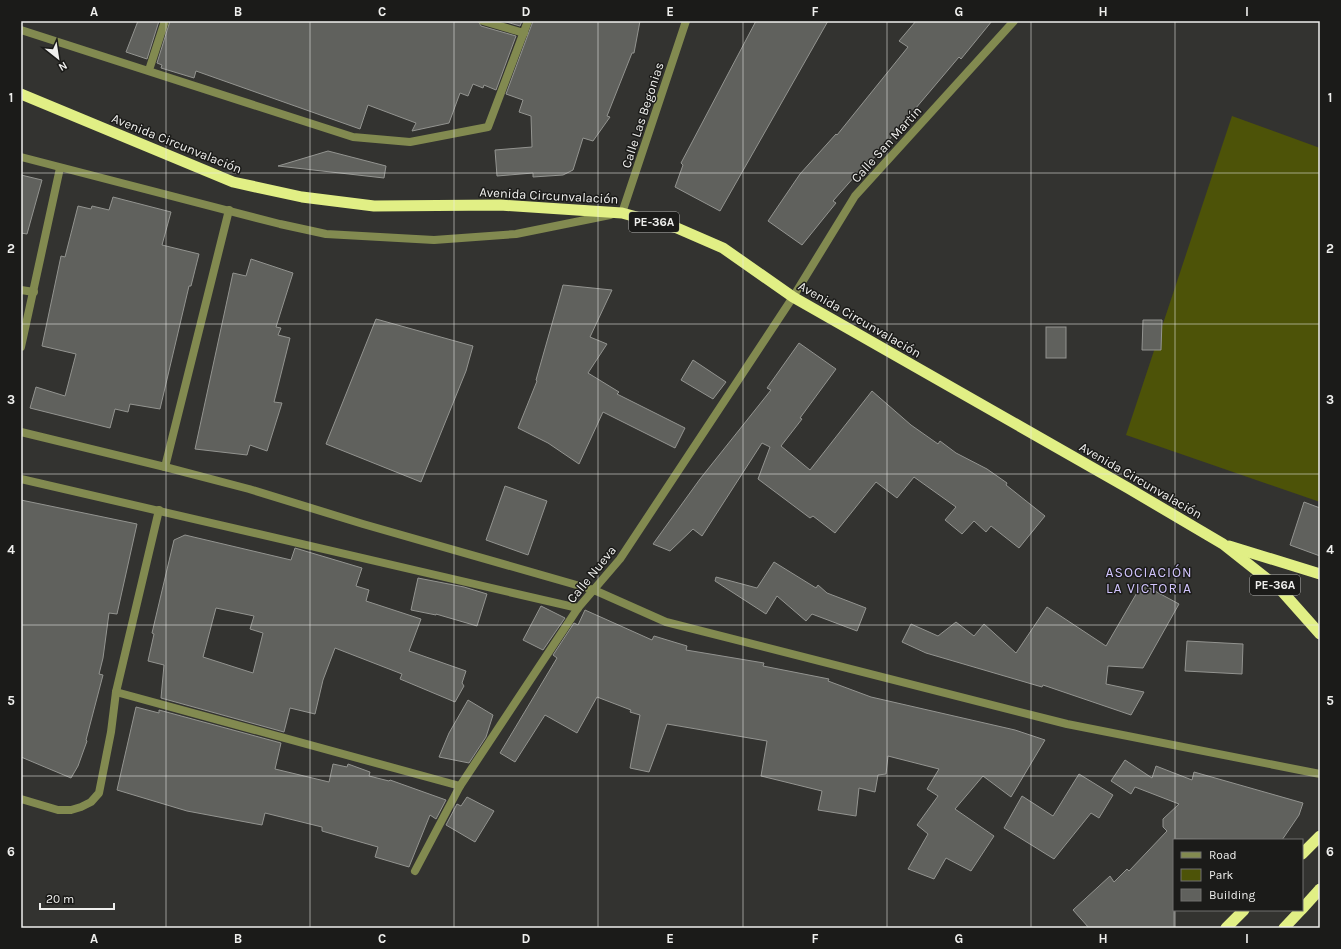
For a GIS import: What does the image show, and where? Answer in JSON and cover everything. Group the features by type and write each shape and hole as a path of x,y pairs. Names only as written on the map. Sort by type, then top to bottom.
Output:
{"highway":[{"name":"Avenida Circunvalación","path":"21,94 233,182 302,197 374,206 500,204 622,213 678,228 723,248 794,297 1128,488 1222,544 1280,589 1320,634"},
{"name":"Avenida Circunvalación","path":"1222,544 1320,574"},
{"path":"1303,853 1320,836"},
{"path":"1303,907 1320,889"},
{"path":"1226,928 1243,911"},
{"path":"1284,928 1299,911"}],"street":[{"path":"149,70 165,21"},
{"path":"483,21 524,33"},
{"path":"21,30 353,137 410,142 488,127 528,21"},
{"name":"Calle San Martín","path":"794,297 855,196 1014,21"},
{"name":"Calle Las Begonias","path":"622,213 685,22"},
{"path":"21,157 280,224 326,234 434,240 516,234 622,213"},
{"path":"21,347 60,168"},
{"path":"165,467 230,210"},
{"path":"21,290 34,292"},
{"name":"Calle Nueva","path":"416,871 460,786 578,608 620,560 794,297"},
{"path":"21,432 249,489 363,524 594,590 666,622 1067,724 1320,774"},
{"path":"21,479 578,608"},
{"path":"21,799 58,810 81,808 91,802 99,793 111,732 116,692 159,510"},
{"path":"116,692 460,786"}],"green space":[{"path":"1232,116 1320,148 1320,502 1126,435"}],"building":[{"path":"138,21 159,21 147,59 126,52"},
{"path":"170,21 478,21 481,26 516,36 496,90 484,85 483,88 473,84 468,96 460,93 449,123 412,131 416,123 368,105 360,129 196,71 194,78 161,68 162,65 157,63"},
{"path":"503,21 522,21 520,26"},
{"path":"533,21 640,21 634,53 632,53 607,116 610,117 593,141 583,138 573,170 563,175 533,177 533,173 497,176 495,150 532,147 531,116 519,112 523,100 506,94"},
{"path":"756,21 828,21 720,211 675,187 683,165 681,163"},
{"path":"916,21 992,21 961,59 959,57 872,160 870,159 833,201 836,203 802,245 768,221 800,174 836,134 837,135 908,47 899,41"},
{"path":"328,151 386,166 384,178 278,166"},
{"path":"21,175 42,180 27,234 21,233"},
{"path":"113,197 171,212 162,245 199,254 191,286 189,286 160,409 130,404 128,412 115,409 110,428 30,408 36,387 65,396 76,354 42,346 61,256 65,257 78,206 91,209 92,206 109,210"},
{"path":"251,259 293,273 276,327 281,328 278,335 290,338 274,402 282,403 267,451 250,445 247,455 195,449 233,273 246,276"},
{"path":"563,285 612,290 590,337 607,344 588,373 619,392 617,394 685,428 675,448 603,412 579,464 548,443 518,428 537,381 536,380"},
{"path":"376,319 473,346 466,371 421,482 326,444"},
{"path":"1143,320 1162,320 1161,350 1142,350"},
{"path":"1046,327 1066,327 1066,358 1046,358"},
{"path":"799,343 836,369 800,418 802,419 781,446 810,470 872,391 911,425 938,444 940,441 956,453 987,469 1007,483 1006,485 1045,516 1019,548 991,526 986,532 974,521 962,534 945,520 956,507 914,477 897,498 876,482 835,533 813,516 810,518 758,479 770,447 762,443 702,536 693,529 670,551 653,544 700,479 771,390 767,388"},
{"path":"693,360 726,382 713,399 681,380"},
{"path":"505,486 547,501 528,555 486,540"},
{"path":"21,500 137,524 117,614 109,613 103,658 99,674 103,675 86,740 87,741 78,766 71,778 21,757"},
{"path":"1304,502 1320,508 1320,556 1290,545"},
{"path":"185,535 291,560 295,548 362,568 356,586 369,590 366,601 421,619 409,651 466,671 462,683 464,686 455,702 400,679 402,674 335,648 323,680 315,714 290,708 284,732 161,698 164,665 148,661 154,634 152,633 174,540","holes":["216,608 254,616 250,629 263,633 253,673 203,657"]},
{"path":"774,562 816,588 818,585 827,593 866,608 857,631 812,614 806,621 777,596 766,614 715,581 716,577 757,588"},
{"path":"418,578 464,587 487,594 477,626 436,614 411,610"},
{"path":"1142,584 1179,604 1143,668 1108,666 1106,684 1144,692 1131,715 1043,685 1042,687 926,653 902,642 911,624 938,636 956,622 974,636 984,624 1016,653 1047,607 1106,646"},
{"path":"541,606 565,618 543,650 523,640"},
{"path":"585,610 652,640 654,636 687,646 686,650 764,663 763,666 829,679 828,681 871,697 1015,730 1045,740 1011,797 983,776 955,809 994,836 971,871 946,858 934,879 908,869 928,834 917,825 938,796 927,789 939,769 888,756 886,774 878,775 875,792 859,788 856,816 818,810 822,791 761,776 767,741 667,724 649,772 630,768 640,715 597,697 577,733 545,715 515,762 500,753 557,658 553,655 574,623 578,625"},
{"path":"1187,641 1243,644 1242,674 1185,671"},
{"path":"468,700 493,715 486,737 469,763 439,757 449,733"},
{"path":"136,707 159,713 159,710 281,743 275,769 329,782 333,764 347,767 348,764 370,772 369,776 390,780 446,800 436,819 430,815 409,867 375,857 378,847 322,831 322,827 265,813 262,825 187,811 117,790"},
{"path":"1125,760 1152,778 1156,766 1192,780 1194,772 1303,803 1299,815 1283,839 1173,839 1174,928 1089,928 1073,910 1110,876 1114,882 1127,869 1129,871 1167,831 1163,827 1163,819 1179,804 1135,787 1131,794 1111,781"},
{"path":"1079,774 1113,795 1099,818 1091,813 1054,859 1004,828 1022,796 1053,816"},
{"path":"467,797 494,811 475,842 446,825 457,804 461,806"}],"district":[{"name":"ASOCIACIÓN LA VICTORIA","path":"1149,580"}]}
